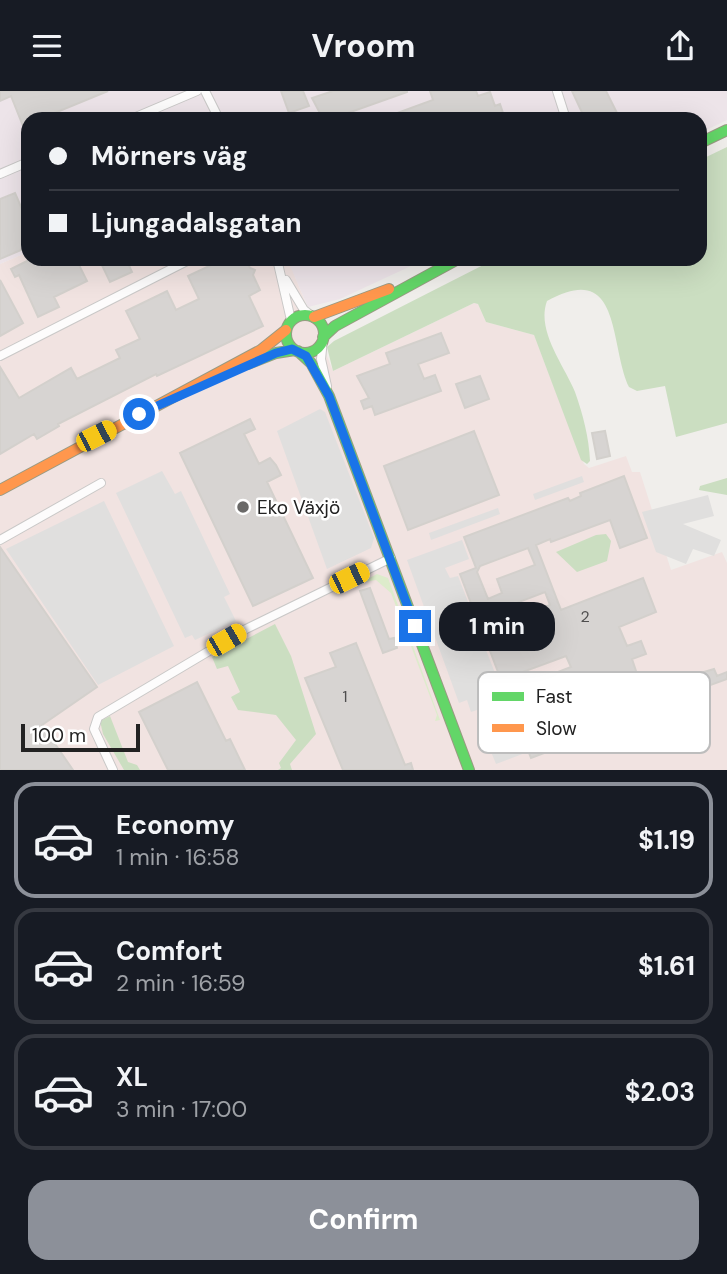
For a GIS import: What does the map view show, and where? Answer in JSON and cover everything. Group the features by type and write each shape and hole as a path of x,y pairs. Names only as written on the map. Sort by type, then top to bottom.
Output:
{"main road":[{"path":"707,140 727,130"},
{"path":"0,490 261,350 297,316 313,316 342,309 444,266"},
{"path":"191,388 276,353 312,351 335,326 444,266"},
{"path":"313,316 322,325 323,338"},
{"path":"288,325 288,342 311,363 329,396 469,770"}],"street":[{"path":"148,112 197,91"},
{"path":"205,91 216,112"},
{"path":"557,91 564,112"},
{"path":"0,174 21,165"},
{"path":"0,356 177,266"},
{"path":"280,266 304,310 313,316"},
{"path":"283,275 288,325"},
{"path":"323,338 321,359 329,396"},
{"path":"0,540 100,483"},
{"path":"113,770 94,729 98,717 246,629 391,558"}],"shaded area":[{"path":"0,91 727,91 727,120 707,130 707,112 21,112 21,255 0,264"},
{"path":"21,255 21,266 291,266 333,371 474,303 478,304 486,322 534,335 584,464 589,468 626,456 632,472 640,472 671,570 722,552 727,563 727,770 0,770 0,264"},
{"path":"290,266 411,266 340,299 308,307"},
{"path":"320,409 325,412 374,538 371,548 327,569 277,431"},
{"path":"162,471 175,494 181,491 230,594 224,597 236,621 195,640 192,635 185,638 116,493"},
{"path":"582,476 584,482 535,500 533,494"},
{"path":"708,495 714,516 683,524 721,540 714,556 693,549 686,564 656,552 642,512"},
{"path":"104,501 174,646 98,685 6,549"},
{"path":"498,508 500,514 431,540 429,533"},
{"path":"462,540 469,559 445,568 450,578 458,576 477,625 471,628 477,641 482,640 495,672 478,672 478,710 471,712 467,700 459,703 407,560"},
{"path":"492,753 525,753 496,764"}],"green space":[{"path":"727,147 727,423 676,437 665,386 637,391 629,387 609,312 601,298 589,291 571,291 547,301 545,312 548,336 575,392 583,418 590,461 587,464 581,460 534,335 486,322 478,304 474,303 333,371 327,347 334,341 481,266 707,266 707,157"},
{"path":"727,478 727,495 699,490 700,486"},
{"path":"606,534 611,541 607,561 577,572 556,552 596,535"},
{"path":"377,574 388,578 440,720 435,721 437,715 391,593 376,580 360,583"},
{"path":"275,624 291,656 316,734 290,764 292,770 278,770 281,768 279,763 296,740 276,715 238,710 231,697 240,692 228,666 217,669 212,657"},
{"path":"110,716 128,762 137,765 140,770 124,770 103,734 100,721"}],"building":[{"path":"0,91 108,91 57,112 21,112 21,121 11,96 0,101"},
{"path":"281,91 303,91 309,106 289,112"},
{"path":"333,91 407,91 351,112 319,112 312,98"},
{"path":"430,91 476,91 478,96 490,92 495,106 500,104 503,112 400,112 433,100"},
{"path":"572,91 606,91 616,112 582,112"},
{"path":"15,193 21,207 21,250 0,259 0,199"},
{"path":"21,264 80,266 87,281 54,297 59,307 38,317 19,275 15,277 11,269"},
{"path":"102,266 129,266 132,272 110,282"},
{"path":"209,266 249,266 255,270 253,275 260,290 249,296 263,326 157,376 156,374 58,424 59,426 37,439 34,434 0,454 0,367 19,398 71,368 77,379 120,358 116,350 140,339 126,311 167,291 176,310 199,299 188,276"},
{"path":"0,280 23,323 0,336"},
{"path":"441,333 449,353 418,364 424,379 435,375 441,391 375,415 372,406 364,409 361,401 369,398 357,376 390,364 386,353"},
{"path":"480,376 489,399 465,408 456,384"},
{"name":"Eko Växjö","path":"250,419 255,429 244,434 259,464 270,458 281,475 267,482 313,578 253,606 180,453"},
{"path":"474,431 499,495 408,530 384,466"},
{"path":"605,431 610,456 597,459 592,433"},
{"path":"624,476 647,538 620,548 610,520 536,545 561,610 643,578 656,612 619,627 627,646 641,641 646,654 632,659 636,672 558,672 571,667 566,656 522,672 498,672 484,635 480,637 478,632 477,628 480,627 460,574 476,568 464,537 568,498 570,501 581,496 580,493","holes":["528,548 535,565 497,579 502,593 488,599 477,572 480,566","545,592 550,605 506,622 501,609"]},
{"path":"0,547 97,687 42,725 73,770 0,770"},
{"path":"370,588 389,639 394,638 397,648 383,653 360,591"},
{"path":"356,643 405,765 411,763 413,770 343,770 305,678 336,667 330,653"},
{"path":"714,669 717,676 727,672 727,679 710,685 710,672 704,672"},
{"path":"197,682 226,741 230,739 245,770 168,770 139,712"},
{"path":"529,753 544,753 531,758"}],"traffic: fast":[{"path":"707,140 727,130"},
{"path":"323,337 335,326 445,266"},
{"path":"305,315 318,321 324,334 318,347 305,353 292,347 286,334 292,321 305,315"},
{"path":"248,364 276,353 295,350"},
{"path":"298,351 311,363 329,396 469,770"}],"traffic: slow":[{"path":"314,317 389,289"},
{"path":"0,490 261,350 286,330"}],"place":[{"name":"Eko Växjö","path":"243,507"}],"route":[{"path":"139,414 191,388 276,353 292,349 306,356 329,396 415,626"}]}
